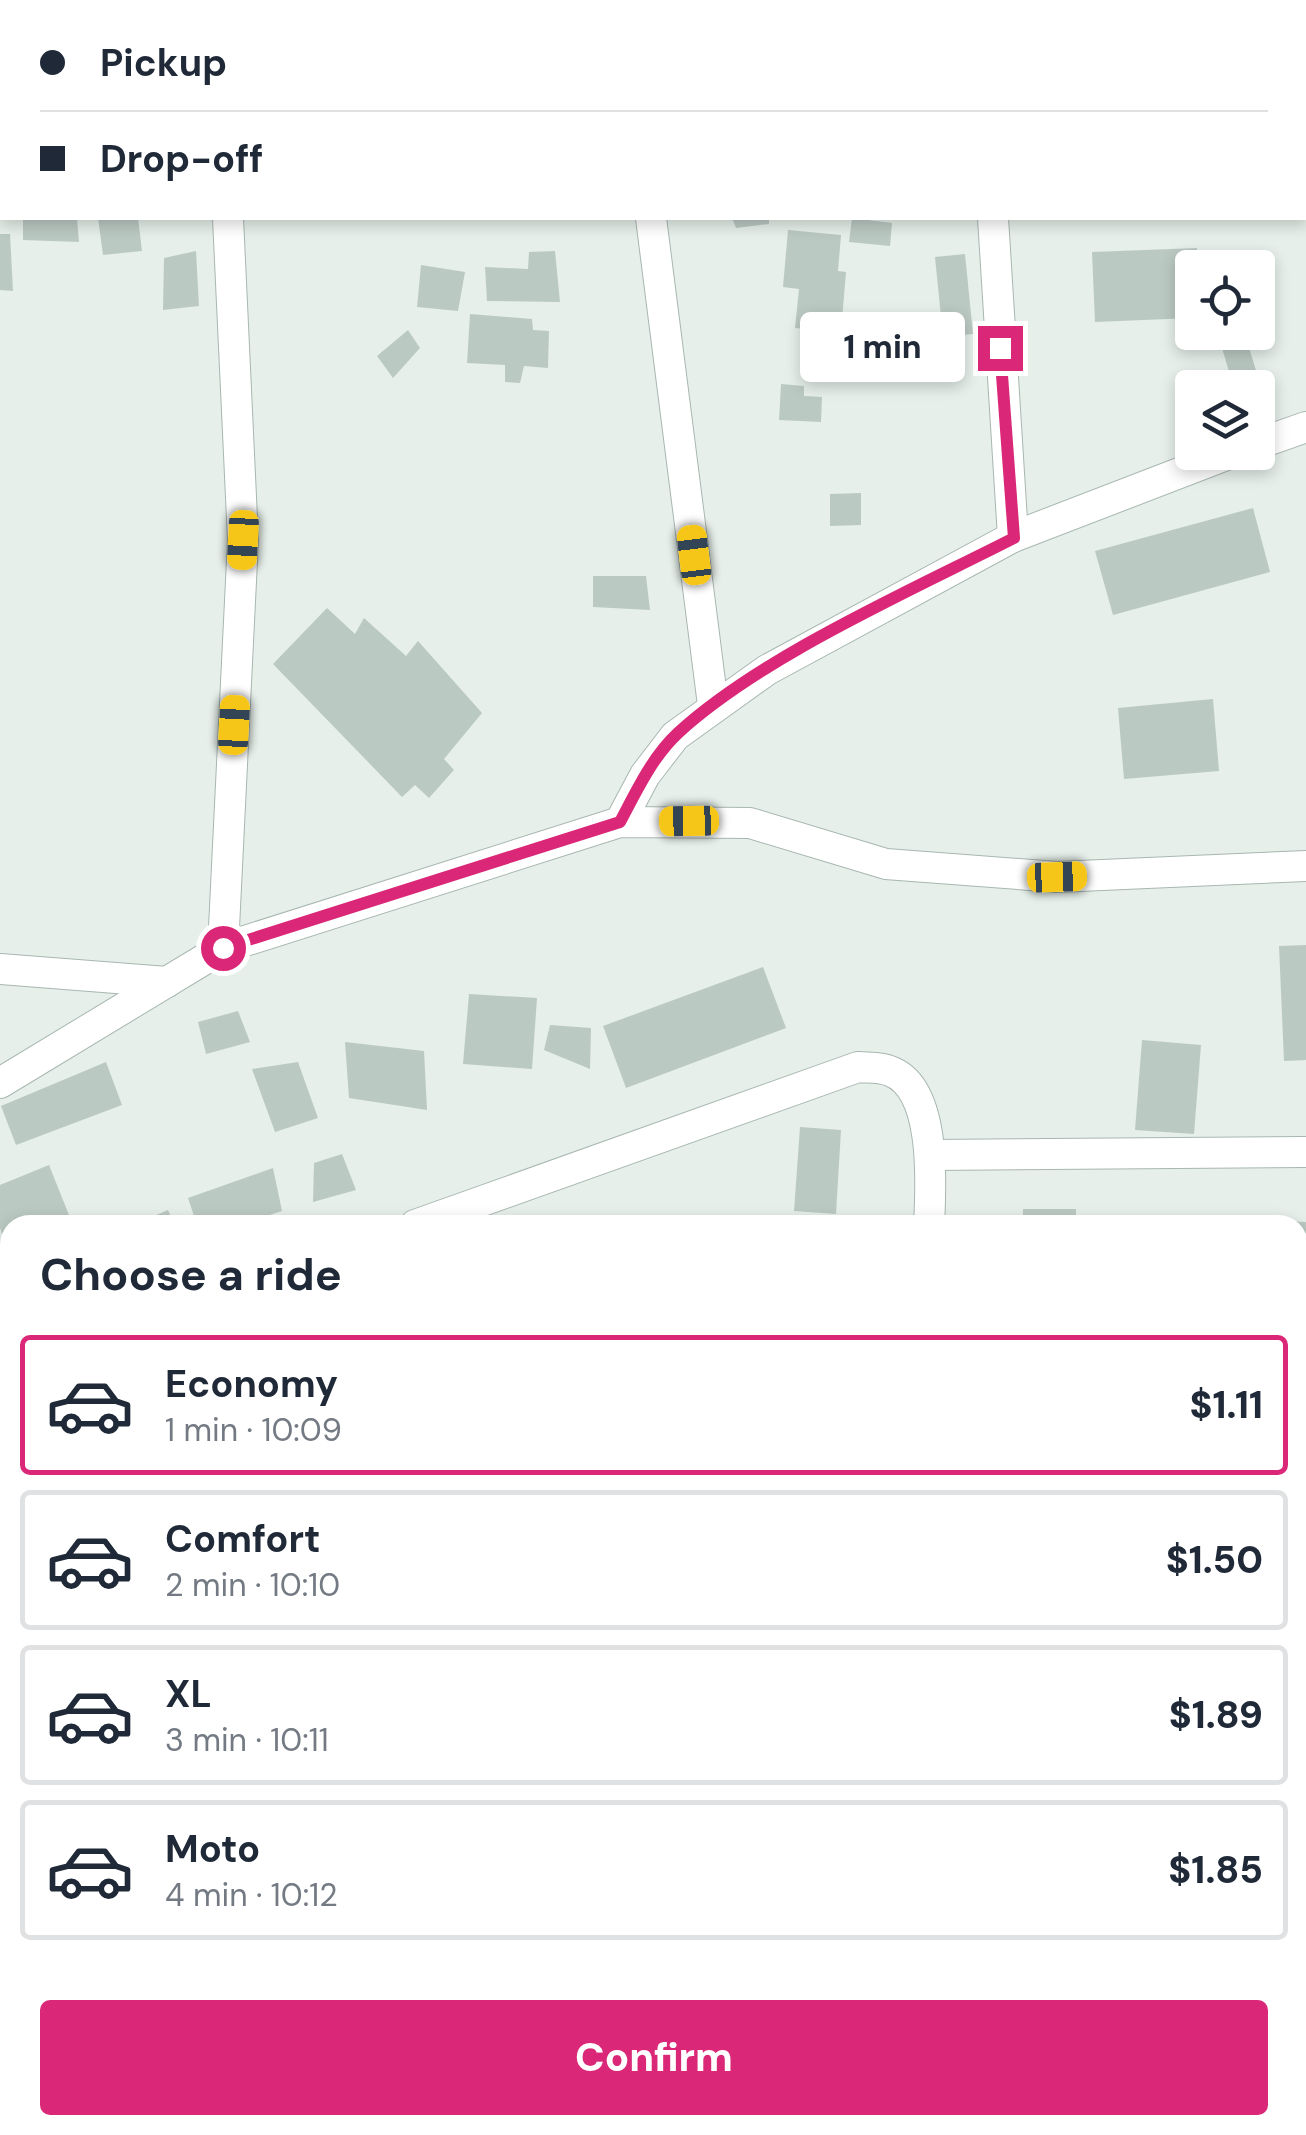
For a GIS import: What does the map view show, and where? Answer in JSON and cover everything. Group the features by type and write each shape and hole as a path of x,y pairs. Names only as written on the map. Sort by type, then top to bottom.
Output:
{"street":[{"path":"223,948 243,540 228,220"},
{"path":"652,220 713,705"},
{"path":"993,220 1014,538"},
{"path":"1275,438 1306,427"},
{"path":"620,822 645,775 675,736 713,705 795,654 1014,538 1188,470"},
{"path":"0,1083 223,948 620,822 750,822 886,864 1057,877 1306,866"},
{"path":"0,970 167,982"},
{"path":"443,1215 858,1067 892,1071 914,1092 932,1155 929,1215"},
{"path":"932,1155 1306,1152"}],"building":[{"path":"23,220 77,220 79,242 23,240"},
{"path":"98,220 138,220 142,251 103,255"},
{"path":"733,220 769,220 769,224 736,228"},
{"path":"852,220 892,223 890,246 849,242"},
{"path":"788,230 841,235 838,271 846,272 841,332 795,328 799,289 783,287"},
{"path":"0,234 10,234 13,291 0,290"},
{"path":"1197,248 1175,250 1175,319 1095,322 1092,252"},
{"path":"196,251 199,306 163,310 164,258"},
{"path":"555,251 560,302 487,301 485,267 528,269 529,252"},
{"path":"965,254 973,334 943,337 935,257"},
{"path":"421,265 465,272 458,311 417,307"},
{"path":"470,314 532,319 533,330 549,331 548,368 524,366 520,383 505,382 505,365 467,363"},
{"path":"408,330 420,348 393,378 377,356"},
{"path":"1223,350 1250,350 1256,370 1229,370"},
{"path":"781,384 804,386 804,396 822,397 821,422 779,420"},
{"path":"861,493 861,525 830,526 830,494"},
{"path":"1253,508 1270,572 1113,615 1095,551"},
{"path":"593,576 646,576 650,610 593,607"},
{"path":"327,608 355,634 364,618 406,656 418,641 482,713 444,759 454,770 429,798 415,785 402,797 273,664"},
{"path":"1213,699 1219,771 1124,779 1118,708"},
{"path":"1306,945 1306,1060 1284,1061 1279,946"},
{"path":"763,967 786,1028 626,1088 603,1026"},
{"path":"469,994 537,998 532,1069 463,1064"},
{"path":"238,1011 250,1042 206,1054 198,1022"},
{"path":"550,1025 591,1028 590,1069 544,1050"},
{"path":"1142,1040 1201,1045 1194,1134 1135,1130"},
{"path":"345,1042 424,1051 427,1110 349,1098"},
{"path":"106,1062 122,1105 16,1145 1,1106"},
{"path":"298,1062 318,1118 275,1132 252,1069"},
{"path":"800,1127 841,1130 836,1214 794,1211"},
{"path":"342,1154 356,1190 313,1202 314,1163"},
{"path":"49,1165 69,1215 0,1215 0,1185"},
{"path":"273,1168 282,1211 269,1215 194,1215 188,1198"},
{"path":"1023,1209 1076,1209 1076,1215 1023,1215"}],"route":[{"path":"223,948 620,822 645,775 675,736 713,705 795,654 1014,538 1000,348"}]}
